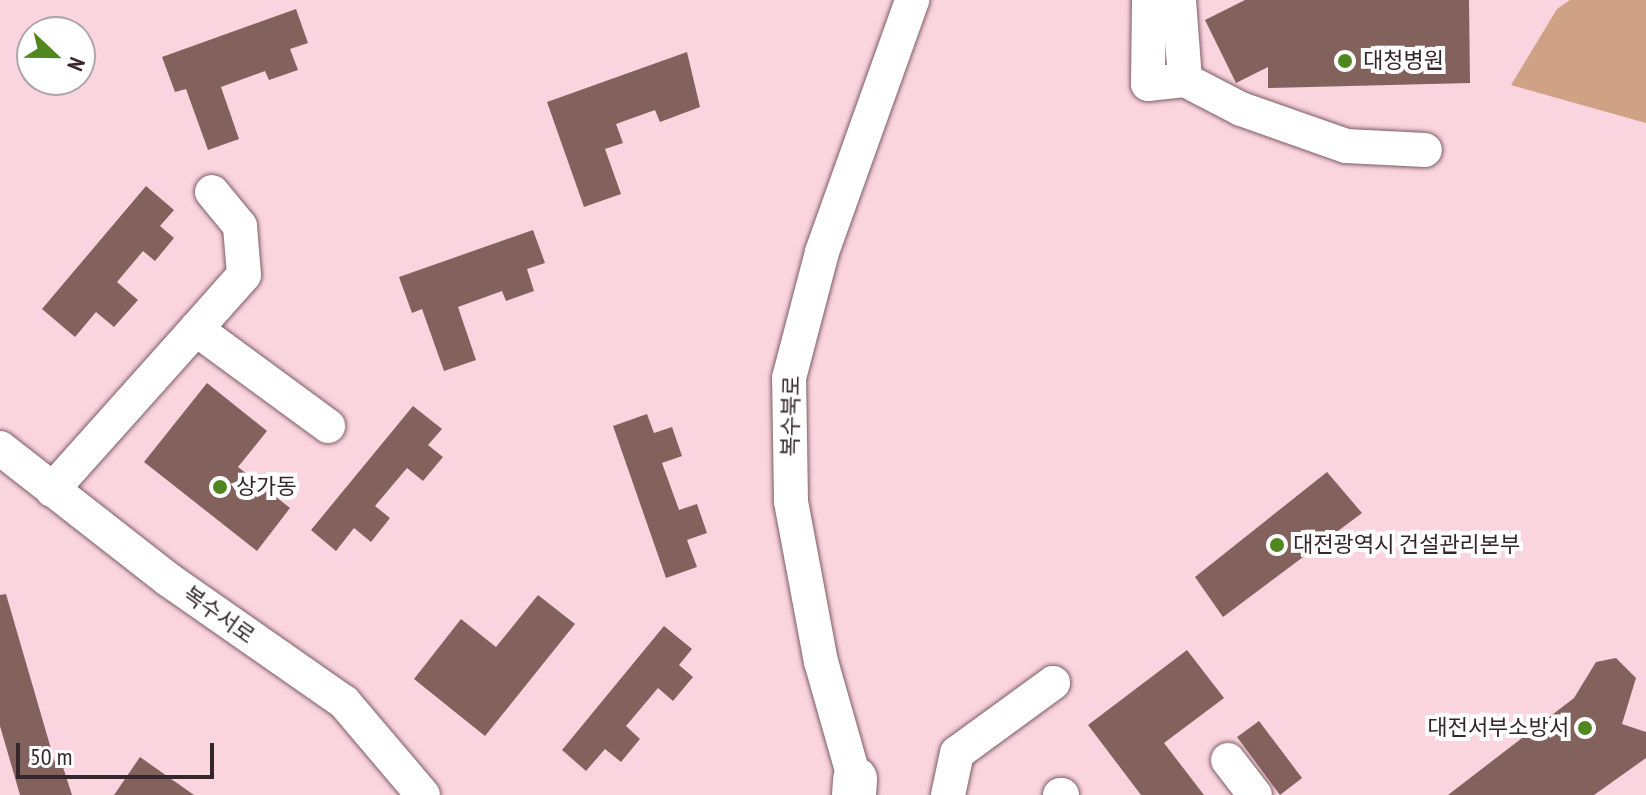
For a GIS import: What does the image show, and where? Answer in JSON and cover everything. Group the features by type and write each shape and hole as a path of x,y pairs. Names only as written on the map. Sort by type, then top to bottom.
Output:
{"street":[{"name":"복수북로","path":"856,790 821,662 791,501 789,378 822,252 912,0"},
{"path":"1149,0 1148,84 1185,80 1346,146 1425,150"},
{"path":"1179,0 1185,80"},
{"path":"52,490 244,275 240,226 212,192"},
{"path":"196,329 328,426"},
{"name":"복수서로","path":"0,448 52,490 344,702 423,795"},
{"path":"948,795 957,753 1053,683"},
{"path":"1228,760 1255,795"}],"shaded area":[{"path":"1570,0 1646,0 1646,123 1511,85 1557,9"}],"building":[{"path":"1245,0 1469,0 1470,83 1268,88 1268,67 1236,83 1205,20"},
{"path":"296,9 308,43 290,49 298,70 269,80 265,71 221,87 239,139 208,150 186,89 175,92 162,57"},
{"path":"687,52 700,107 660,122 655,110 616,124 623,143 605,149 621,194 584,207 547,102"},
{"path":"146,186 174,210 160,226 174,238 155,261 143,251 117,282 138,300 114,327 96,312 75,337 42,309"},
{"path":"533,230 545,263 527,269 534,291 506,301 502,291 458,307 476,360 444,371 422,309 412,313 399,277"},
{"name":"상가동","path":"207,383 267,431 238,467 290,508 257,551 144,462"},
{"path":"413,406 442,429 428,445 443,457 423,481 407,468 375,506 390,518 371,542 354,528 336,551 311,530"},
{"path":"647,414 654,433 672,427 682,456 662,463 679,510 697,504 707,533 687,540 697,567 666,578 613,426"},
{"name":"대전광역시 건설관리본부","path":"1327,472 1362,513 1223,617 1195,577"},
{"path":"6,594 56,766 62,764 72,795 20,795 0,726 0,595"},
{"path":"538,595 575,624 485,736 414,679 461,619 496,647"},
{"path":"664,626 692,649 679,665 693,677 673,701 658,688 626,726 640,739 621,762 605,749 586,771 562,750"},
{"path":"1187,650 1224,698 1164,743 1204,795 1141,795 1088,725"},
{"name":"대전서부소방서","path":"1616,658 1636,678 1622,724 1646,732 1646,758 1594,795 1448,795 1574,698 1596,662"},
{"path":"1259,721 1302,778 1280,795 1237,737"},
{"path":"140,757 194,795 114,795"}],"place":[{"name":"대청병원","path":"1345,61"},
{"name":"상가동","path":"220,487"},
{"name":"대전광역시 건설관리본부","path":"1277,545"},
{"name":"대전서부소방서","path":"1585,728"}]}
